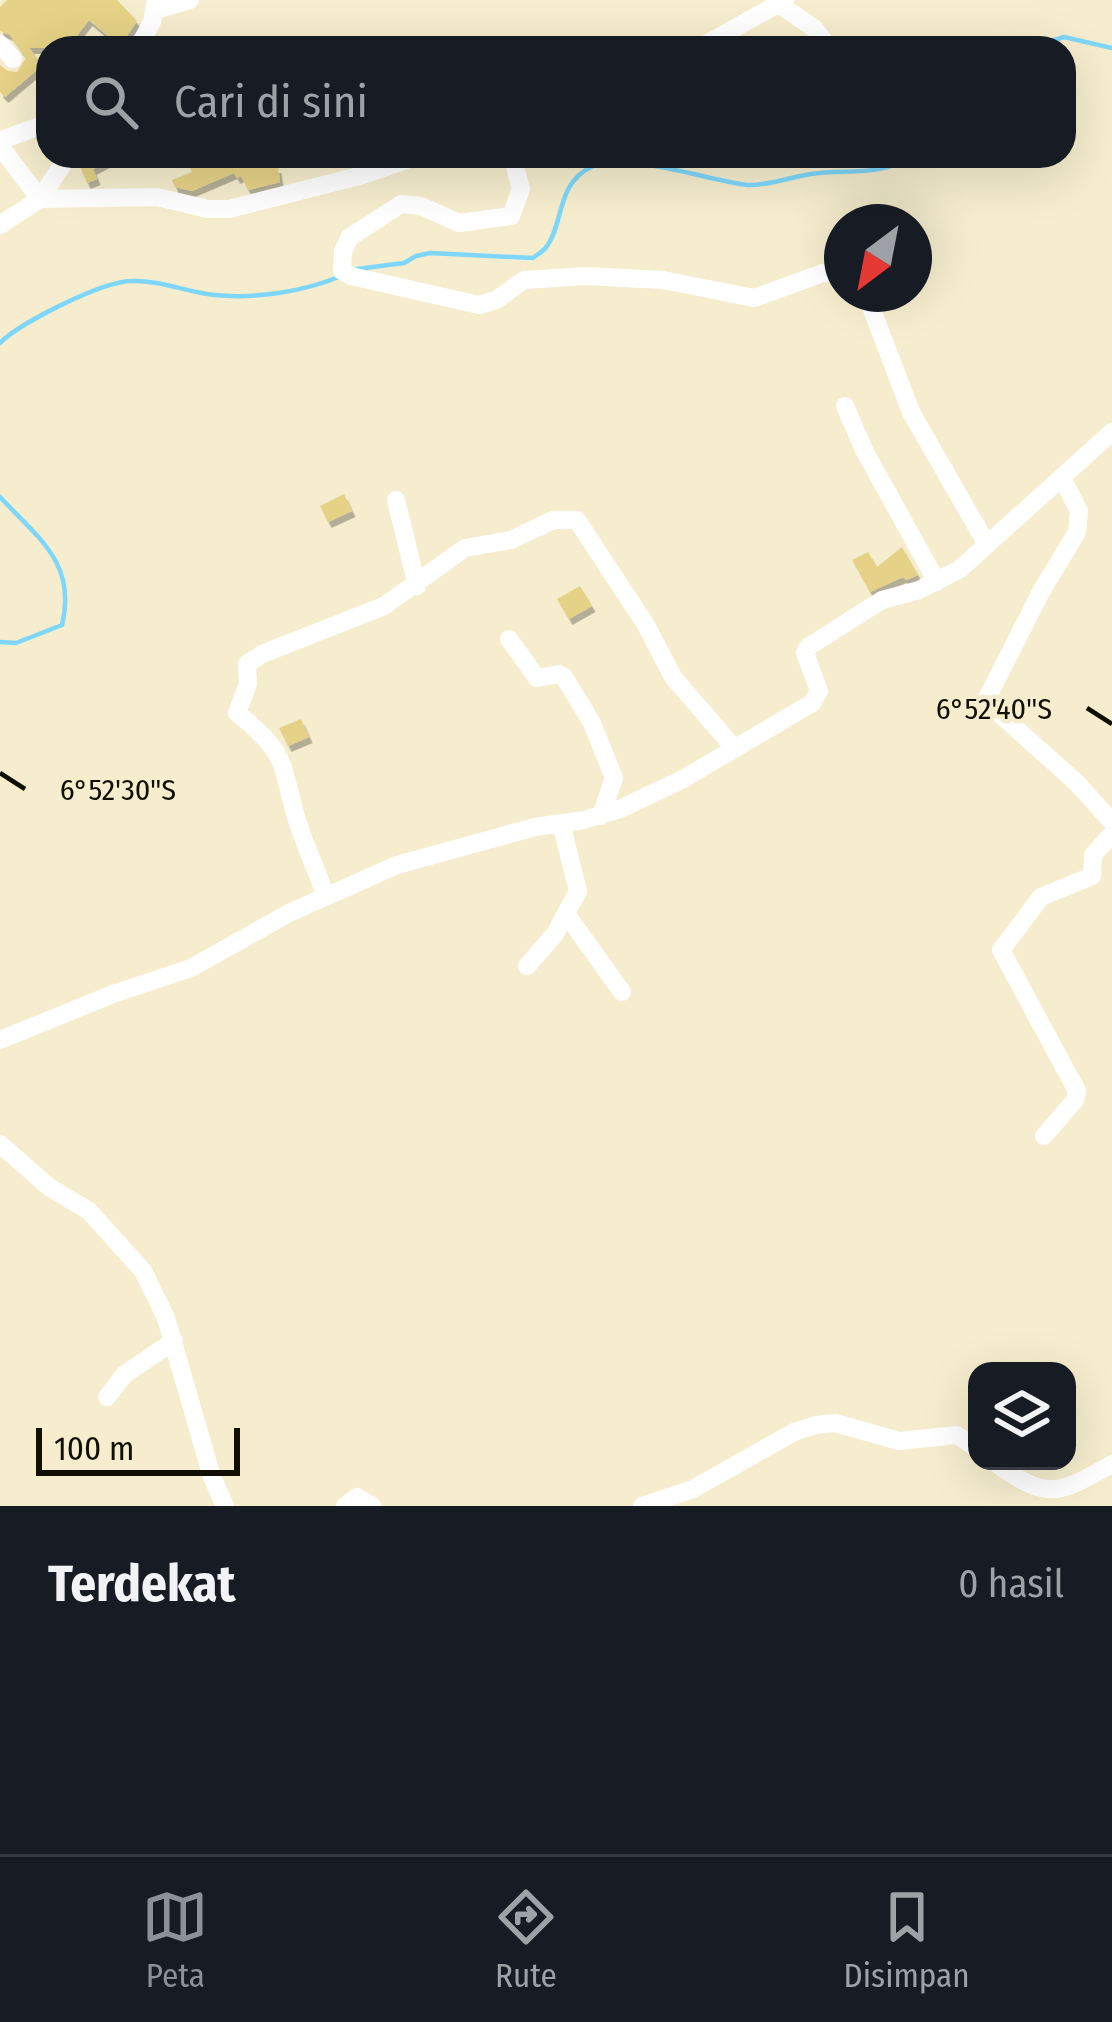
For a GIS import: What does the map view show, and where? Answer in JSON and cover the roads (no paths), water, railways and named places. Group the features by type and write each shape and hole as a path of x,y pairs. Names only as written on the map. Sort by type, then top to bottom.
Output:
{"street":[{"path":"143,36 155,5 190,0"},
{"path":"721,36 782,2 820,36"},
{"path":"36,127 4,139 0,146 3,156 40,199"},
{"path":"0,224 40,199 60,168"},
{"path":"40,199 157,197 208,209 229,208 384,168"},
{"path":"515,168 521,189 512,216 459,223 421,206 401,204 350,237 343,251 342,271 479,305 529,279 663,280 754,298 824,273"},
{"path":"873,312 911,412 986,543"},
{"path":"845,406 937,582"},
{"path":"0,1040 179,973 240,938 397,865 601,816 662,790 812,703 819,691 805,653 808,647 882,600 960,569 1112,432"},
{"path":"1062,478 1079,512 1077,532 987,698 1112,822"},
{"path":"396,500 417,586"},
{"path":"326,897 296,814 286,767 260,731 237,713 248,684 247,664 262,653 359,619 417,586 465,548 511,540 543,523 573,517 646,626 673,677 735,749"},
{"path":"509,639 537,678 564,677 592,723 614,778 601,816"},
{"path":"527,966 568,915 578,884 561,823"},
{"path":"1044,1136 1076,1100 1077,1091 1001,950 1042,897 1092,876 1094,852 1112,834"},
{"path":"568,915 622,992"},
{"path":"0,1144 49,1186 82,1206 143,1271 174,1341 212,1477 225,1506"},
{"path":"107,1397 125,1374 174,1341"},
{"path":"642,1506 693,1489 780,1439 816,1425 835,1423 899,1441 957,1435 968,1443"},
{"path":"1008,1470 1037,1488 1063,1491 1112,1464"},
{"path":"1022,1506 1037,1488"},
{"path":"345,1506 357,1497 372,1506"}],"waterway":[{"path":"1076,40 1112,48"},
{"path":"357,269 404,263 430,253 533,258 552,237 572,183 589,168"},
{"path":"664,168 755,185 884,168"},
{"path":"0,343 63,304 119,283 142,281 246,296 295,290 341,276"},
{"path":"0,497 51,553 64,585 65,603 62,625 16,643 0,642"}]}
